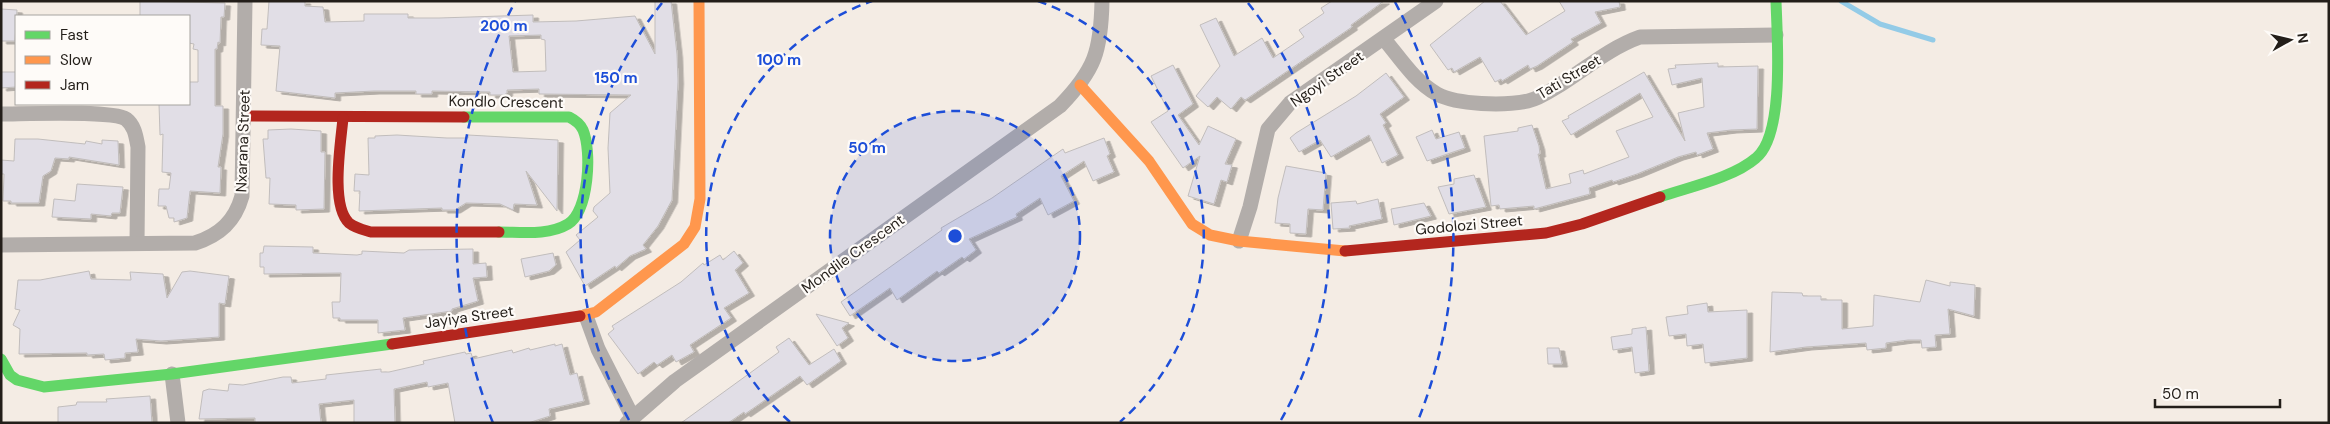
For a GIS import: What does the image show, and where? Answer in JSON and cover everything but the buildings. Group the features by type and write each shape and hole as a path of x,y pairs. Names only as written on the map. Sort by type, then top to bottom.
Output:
{"street":[{"name":"Nxarana Street","path":"1,245 195,243 219,232 233,218 242,196 245,116 245,1"},
{"name":"Jayiya Street","path":"1,359 10,375 17,380 44,387 172,374 586,316 596,312 678,250 690,239 695,230 700,199 700,1"},
{"name":"Mondile Crescent","path":"630,421 675,381 1060,106 1080,85 1092,68 1099,43 1102,1"},
{"name":"Ngoyi Street","path":"1239,241 1250,206 1268,128 1290,103 1436,1"},
{"name":"Godolozi Street","path":"1080,85 1150,161 1192,224 1210,235 1239,241 1345,250 1546,233 1582,224 1731,172 1749,163 1763,152 1771,134 1774,110 1776,1"},
{"name":"Tati Street","path":"1384,39 1423,84 1438,94 1477,102 1506,104 1529,101 1554,89 1624,42 1640,37 1776,35"},
{"path":"1,114 106,115 127,120 135,132 138,147 137,243"},
{"name":"Kondlo Crescent","path":"245,116 343,118 562,116 576,120 583,128 587,139 582,207 572,221 557,230 543,232 371,232 348,222 340,205 343,118"},
{"path":"586,316 598,349 630,421"},
{"path":"172,374 178,423"}],"waterway":[{"path":"1841,1 1880,24 1933,40"}],"traffic: fast":[{"path":"1660,197 1735,171 1756,158 1765,146 1772,129 1777,84 1776,1"},
{"path":"464,117 569,117 577,122 583,130 587,152 587,180 580,207 575,217 568,224 560,228 543,232 499,232"},
{"path":"1,359 10,375 17,380 44,387 172,374 392,344"}],"traffic: slow":[{"path":"580,316 596,312 684,244 695,227 700,199 699,1"},
{"path":"1080,85 1149,161 1192,224 1210,235 1239,241 1345,251"}],"traffic: jam":[{"path":"245,116 464,117"},
{"path":"343,118 338,188 343,214 351,225 371,232 499,232"},
{"path":"1345,251 1546,233 1582,224 1660,197"},
{"path":"392,344 580,316"}]}
